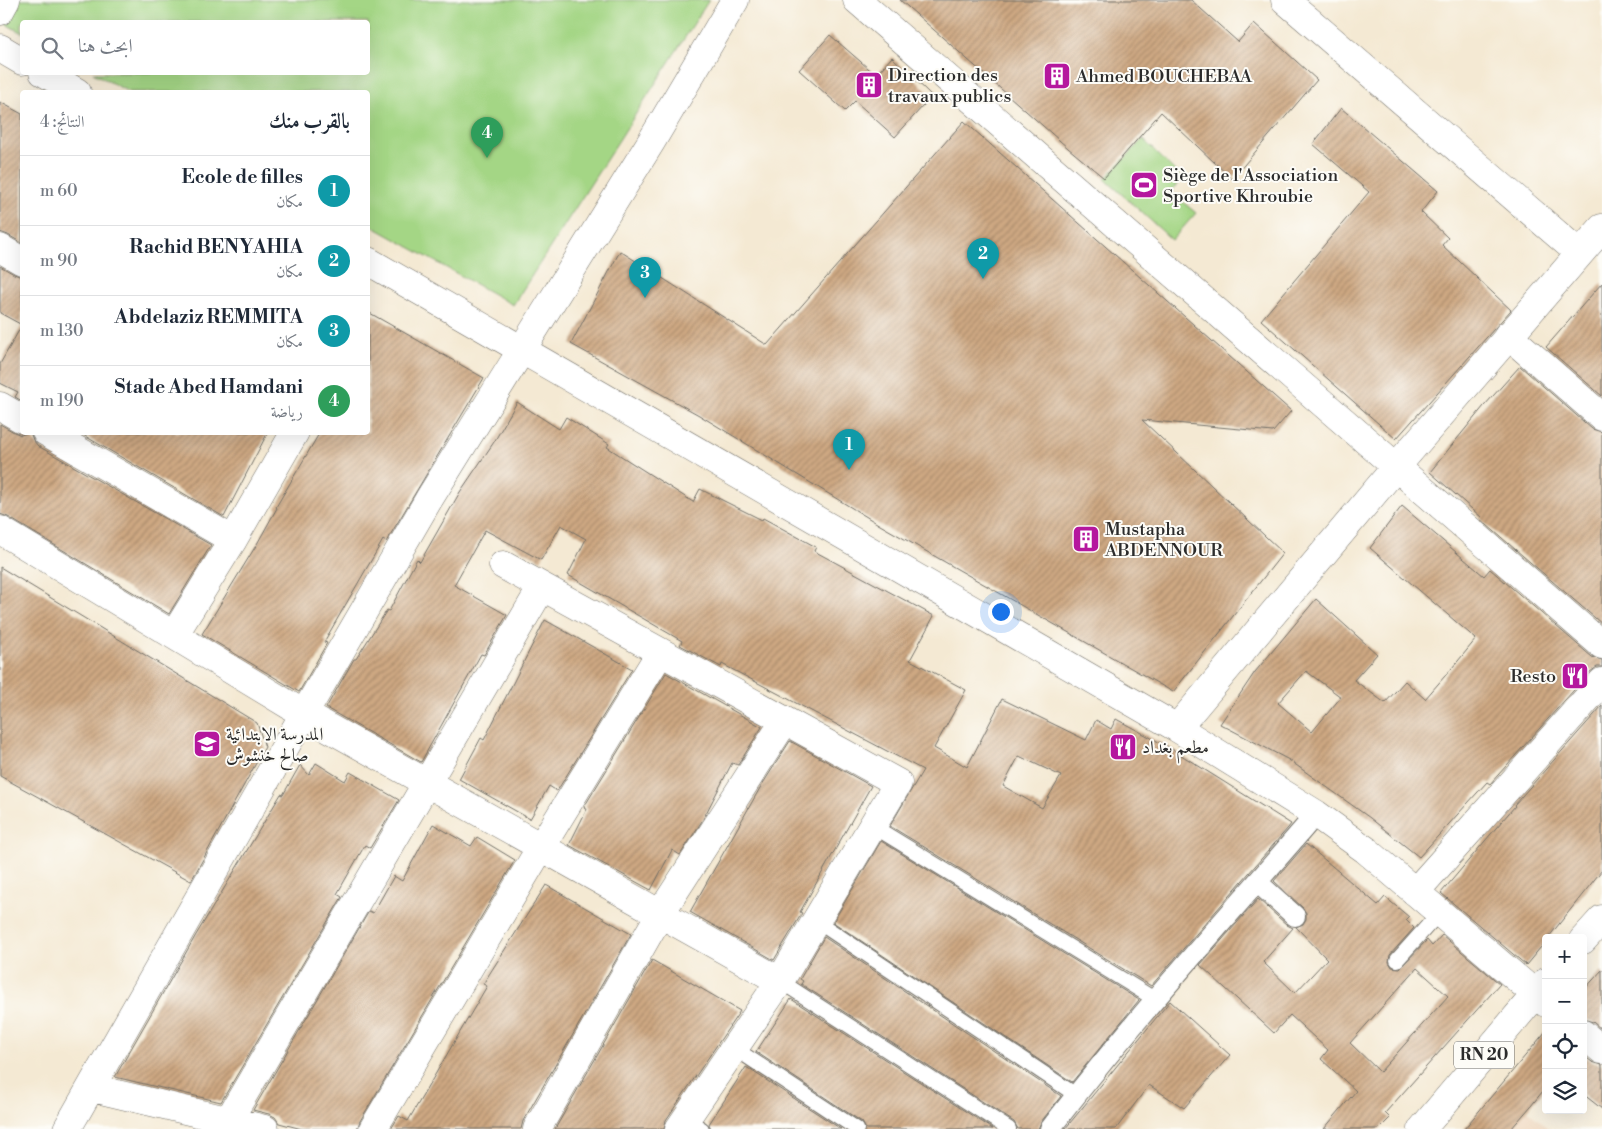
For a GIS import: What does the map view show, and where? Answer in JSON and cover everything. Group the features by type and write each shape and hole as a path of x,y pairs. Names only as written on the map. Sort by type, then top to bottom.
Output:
{"street":[{"path":"0,11 6,0"},
{"path":"68,1129 304,714 429,499 651,142 735,0"},
{"path":"857,0 1602,645"},
{"path":"1285,0 1579,253"},
{"path":"0,48 20,60"},
{"path":"48,75 74,90"},
{"path":"1177,728 1396,467 1602,228"},
{"path":"0,248 20,261"},
{"path":"370,262 1177,728 1316,814 1366,850 1415,892 1542,993"},
{"path":"1508,336 1602,417"},
{"path":"0,406 20,418"},
{"path":"51,435 233,540"},
{"path":"174,636 233,540 292,435"},
{"path":"0,530 304,714 780,981"},
{"path":"503,565 784,722 898,783 780,981 734,1048 688,1126"},
{"path":"228,1121 542,587"},
{"path":"373,1129 540,847 660,653"},
{"path":"1415,892 1602,682"},
{"path":"537,1129 660,914 784,722"},
{"path":"1050,1129 1156,1000 1316,814"},
{"path":"1257,882 1295,916"},
{"path":"1587,936 1602,919"},
{"name":"RN 20","path":"1422,1129 1542,993"},
{"path":"1587,1037 1602,1050"},
{"path":"92,1088 265,1129"}],"lane":[{"path":"872,826 1156,1000"},
{"path":"1397,960 1440,912"},
{"path":"815,920 1076,1095"},
{"path":"780,981 1009,1129"},
{"path":"734,1048 857,1129"}],"shaded area":[{"path":"1527,1110 1549,1129 1511,1129"}],"green space":[{"path":"19,0 709,0 513,305 370,225 370,90 125,90 97,75 370,75 370,20 20,20 20,32 6,24"},
{"name":"Siège de l'Association Sportive Khroubie","path":"1143,139 1182,178 1171,192 1196,213 1172,240 1105,179"}],"building":[{"path":"900,0 1191,0 1238,42 1254,23 1317,80 1232,179 1161,112 1104,178"},
{"name":"Direction des travaux publics","path":"830,35 876,75 892,57 932,96 895,137 855,101 845,111 799,70"},
{"path":"0,102 20,113 20,242 0,232"},
{"path":"1341,108 1438,191 1421,212 1448,238 1442,245 1511,310 1396,439 1261,320 1369,192 1313,144"},
{"path":"964,121 1291,411 1273,432 1142,420 1283,553 1173,692 880,525 699,415 571,344 620,251 767,345"},
{"path":"0,266 20,276 20,324 0,313"},
{"path":"1602,283 1602,396 1546,347"},
{"path":"370,313 484,378 386,542 383,540 324,642 327,643 299,692 202,634 257,544 276,507 318,435 370,435"},
{"path":"20,329 20,400 15,397 18,392 0,383 0,364"},
{"path":"1520,366 1592,429 1602,432 1602,624 1480,519 1481,517 1430,472 1484,406"},
{"path":"517,402 559,429 566,417 609,444 607,447 693,502 700,489 762,520 763,518 816,547 814,551 934,616 910,660 966,690 934,748 967,767 1002,699 1086,740 1096,720 1111,729 1116,719 1170,748 1291,824 1151,986 890,826 923,770 722,664 721,667 680,645 682,641 568,575 586,539 561,525 541,560 485,530 454,585 507,615 484,655 481,654 421,762 326,708 354,659 356,659 387,610 389,611 417,559 420,562 460,492 494,442","holes":["1019,756 1061,776 1042,808 1003,786"]},
{"path":"0,424 20,435 31,435 38,446 211,545 169,614 0,514"},
{"path":"83,435 266,435 224,517"},
{"path":"1402,506 1484,576 1490,569 1592,657 1602,660 1602,667 1597,667 1590,672 1490,784 1487,782 1419,857 1370,818 1289,760 1220,724 1255,672 1316,599 1377,654 1354,680 1385,703 1405,681 1425,699 1458,661 1476,639 1370,548","holes":["1306,671 1341,697 1312,732 1278,703"]},
{"path":"0,567 257,723 265,747 191,881 0,776"},
{"path":"545,620 632,669 557,791 549,786 530,819 459,779 481,738 484,740"},
{"path":"666,673 762,727 738,765 732,763 702,821 680,855 672,850 651,890 569,845 587,809 584,807"},
{"path":"1602,706 1602,870 1551,934 1542,934 1542,946 1526,965 1441,893 1514,805"},
{"path":"790,741 871,786 800,912 802,913 774,960 690,912 760,788"},
{"path":"316,763 345,781 350,772 399,800 370,848 365,845 337,894 342,897 221,1102 115,1077 196,935 281,794 283,795 300,765 309,775"},
{"path":"433,824 471,846 477,837 515,860 357,1129 302,1129 279,1123 275,1117 269,1114 253,1110 369,911 373,913 394,876 402,881"},
{"path":"881,841 1139,1000 1072,1082 833,922"},
{"path":"1306,844 1378,905 1385,897 1409,917 1406,920 1414,928 1390,955 1389,962 1392,967 1400,968 1427,940 1432,946 1442,935 1500,984 1385,1113 1390,1118 1379,1129 1324,1129 1356,1091 1321,1059 1328,1050 1290,1015 1274,1033 1200,965 1258,899 1287,925 1293,928 1263,962 1295,993 1327,959 1296,927 1303,924 1306,919 1306,913 1303,908 1274,881","holes":["1417,968 1448,996 1380,1072 1350,1043"]},
{"path":"546,885 631,934 523,1121 521,1129 391,1129 399,1116 408,1121 487,986 483,984"},
{"path":"824,937 1061,1096 1041,1122 1038,1129 1018,1129 1014,1122 801,984 803,981 800,979"},
{"path":"652,960 740,1011 666,1120 664,1129 555,1129"},
{"path":"1602,970 1602,1030 1593,1022 1587,1020 1587,987"},
{"path":"791,999 993,1129 866,1129 862,1122 756,1052"},
{"path":"1170,1001 1230,1055 1184,1108 1149,1085 1116,1129 1065,1129"},
{"path":"1542,1036 1542,1092 1531,1106 1511,1129 1464,1129"},
{"path":"1587,1058 1602,1065 1602,1109 1587,1097"},
{"path":"746,1067 841,1129 711,1129 709,1124"}],"place":[{"name":"Ahmed BOUCHEBAA","path":"1057,76"},
{"name":"Direction des travaux publics","path":"869,85"},
{"name":"Stade Abed Hamdani","path":"487,158"},
{"name":"Siège de l'Association Sportive Khroubie","path":"1144,185"},
{"name":"Rachid BENYAHIA","path":"983,279"},
{"name":"Abdelaziz REMMITA","path":"645,298"},
{"name":"Ecole de filles","path":"849,470"},
{"name":"Mustapha ABDENNOUR","path":"1086,539"},
{"name":"Resto","path":"1575,676"},
{"name":"المدرسة الابتدائية صالح خنشوش","path":"207,744"},
{"name":"مطعم بغداد","path":"1123,747"}]}
